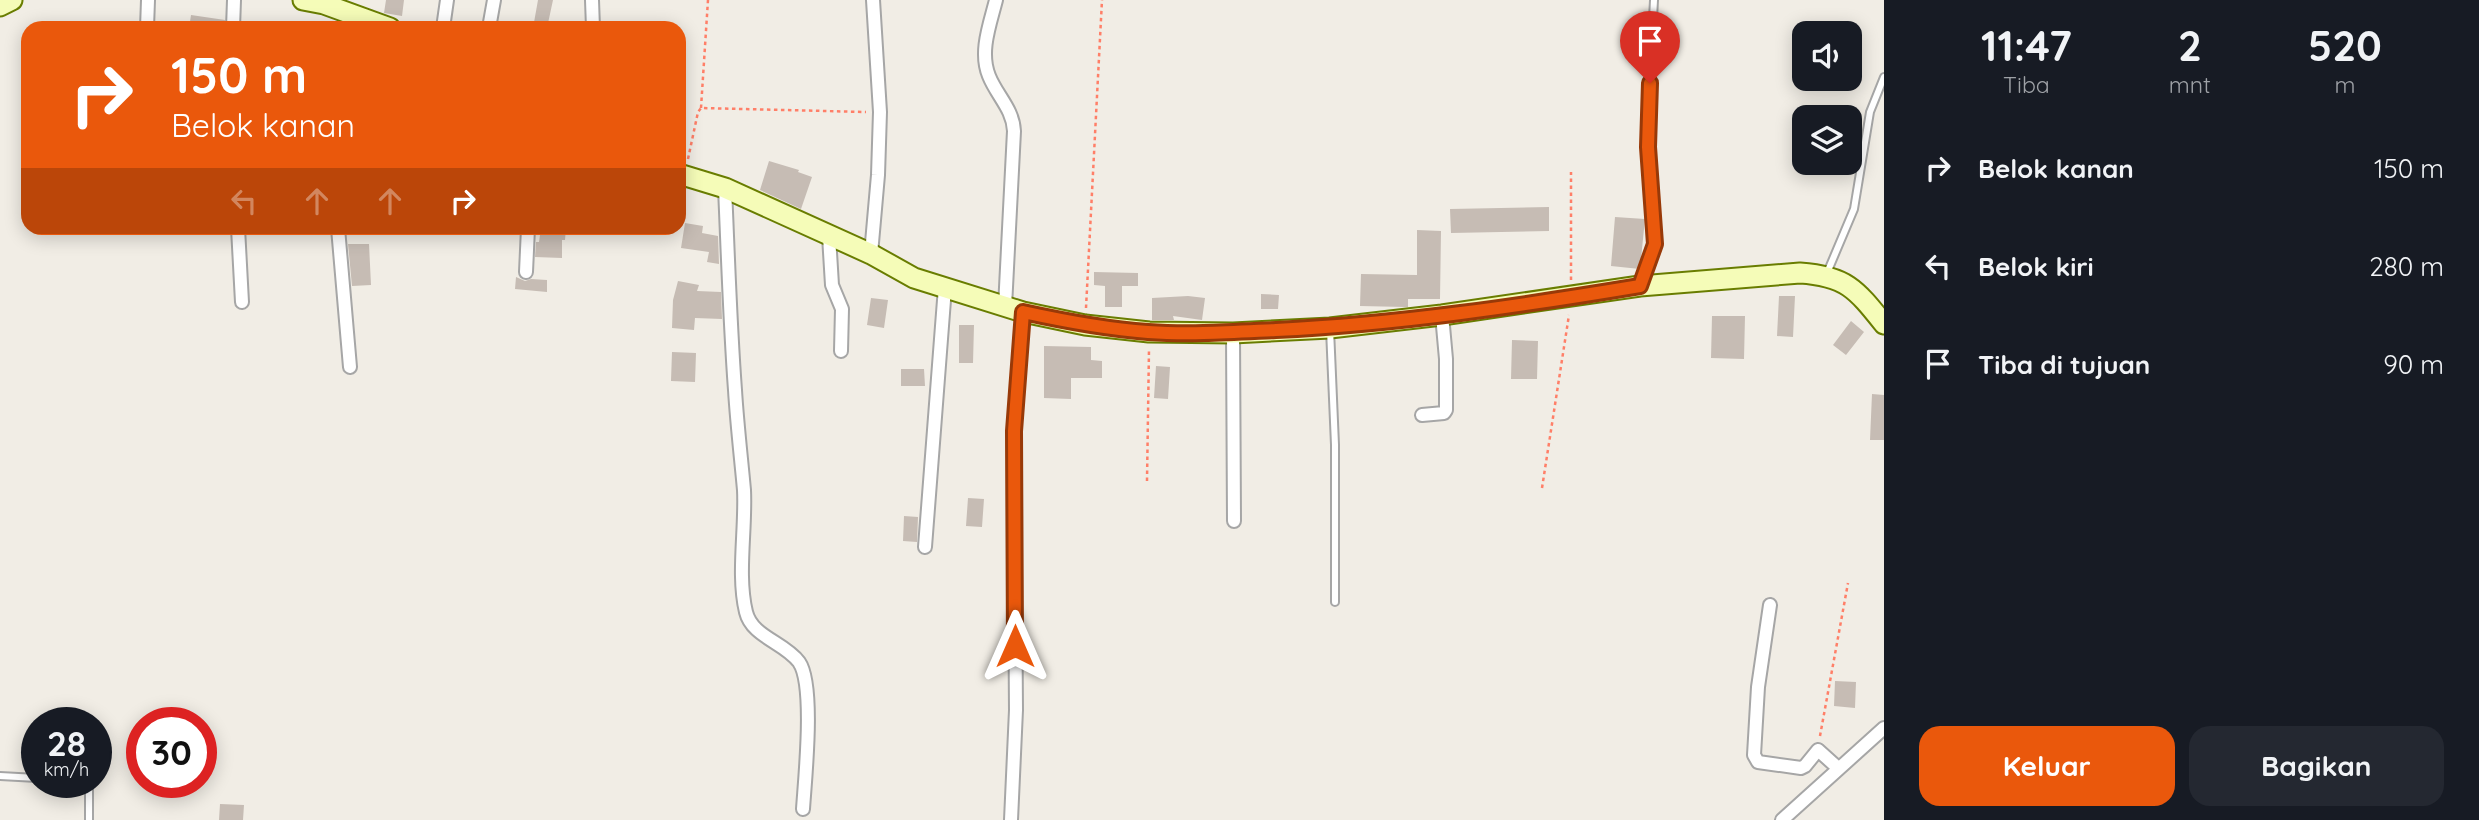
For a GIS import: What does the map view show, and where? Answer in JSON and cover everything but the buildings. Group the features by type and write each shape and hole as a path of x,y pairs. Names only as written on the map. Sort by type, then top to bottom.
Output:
{"main road":[{"path":"0,6 12,0"},
{"path":"303,0 325,2 354,21"},
{"path":"686,176 725,188 871,254 915,278 1014,309 1085,325 1149,332 1330,328 1640,286 1800,273 1826,275 1843,281 1856,291 1884,324"}],"street":[{"path":"147,21 148,0"},
{"path":"233,21 234,0"},
{"path":"444,21 447,0"},
{"path":"490,21 494,0"},
{"path":"592,0 593,21"},
{"path":"871,254 880,112 873,0"},
{"path":"996,0 985,44 986,63 990,79 1011,113 1014,131 1016,709 1011,820"},
{"path":"725,188 735,390 744,490 743,593 746,614 751,624 786,649 802,668 806,686 807,722 803,809"},
{"path":"238,235 242,302"},
{"path":"339,235 350,367"},
{"path":"526,272 528,235"},
{"path":"829,236 832,285 842,309 841,351"},
{"path":"925,547 945,287"},
{"path":"1422,415 1444,413 1446,410 1446,359 1441,315"},
{"path":"1233,332 1234,521"},
{"path":"1770,605 1758,687 1754,755 1758,762 1801,768 1818,750 1838,768"},
{"path":"1782,820 1884,728"}],"lane":[{"path":"1640,286 1655,244 1647,129 1654,0"},
{"path":"1826,275 1854,209 1870,112 1884,77"},
{"path":"1330,328 1335,445 1335,602"},
{"path":"0,776 21,777"},
{"path":"89,798 89,820"}],"path":[{"path":"686,156 701,108 708,0"},
{"path":"1085,325 1102,0"},
{"path":"701,108 880,112"},
{"path":"1542,488 1571,297 1572,172"},
{"path":"1147,481 1149,332"},
{"path":"1818,750 1848,583"}],"route":[{"path":"1015,646 1014,431 1023,312 1085,325 1149,332 1330,328 1640,286 1655,244 1647,129 1650,83"}]}
